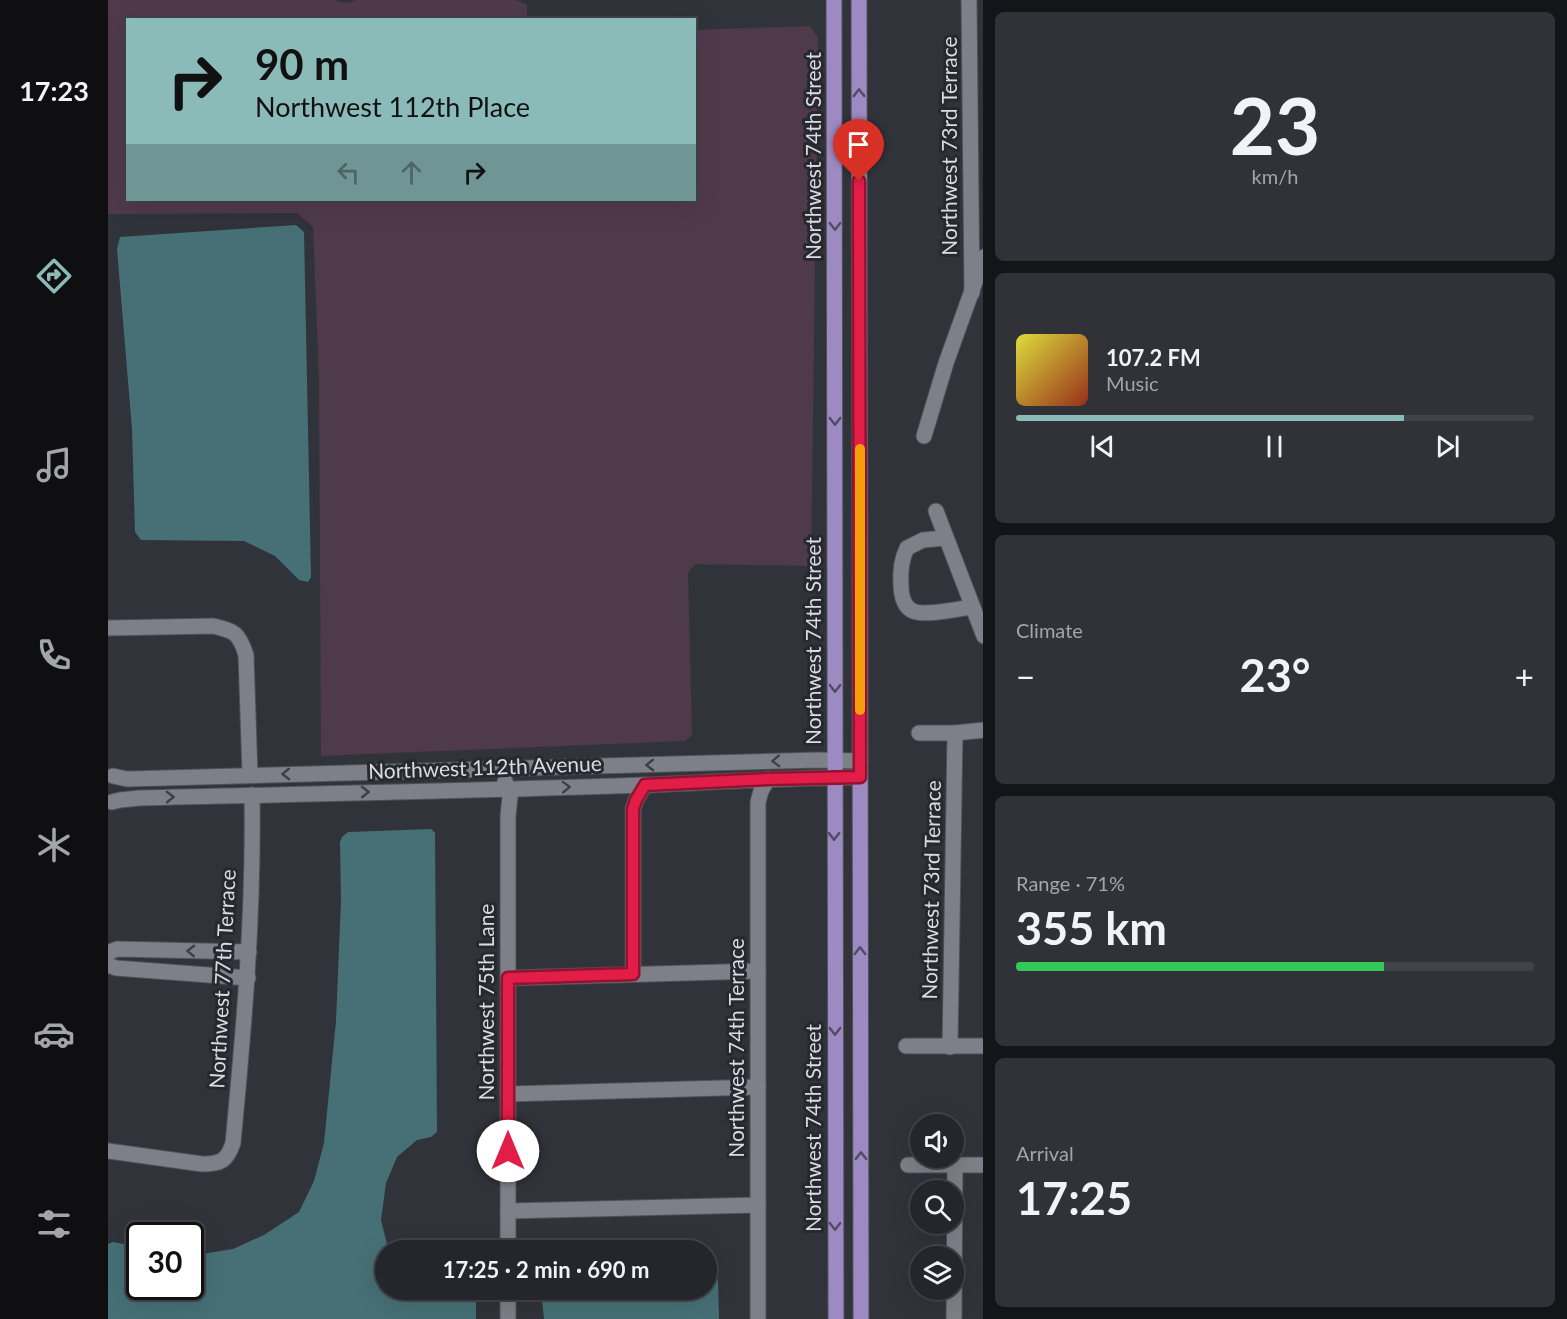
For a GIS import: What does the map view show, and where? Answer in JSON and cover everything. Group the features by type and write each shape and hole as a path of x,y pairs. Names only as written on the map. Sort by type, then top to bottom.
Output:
{"main road":[{"name":"Northwest 74th Street","path":"834,0 836,1319"},
{"path":"859,0 861,1319"}],"street":[{"name":"Northwest 73rd Terrace","path":"969,0 972,292"},
{"path":"924,436 946,363 983,260"},
{"path":"936,511 983,634"},
{"path":"946,538 923,540 907,548 900,576 903,599 910,610 919,612 971,607"},
{"path":"108,628 213,626 229,630 241,640 246,655 250,775"},
{"path":"920,733 983,730"},
{"name":"Northwest 73rd Terrace","path":"950,1047 955,733"},
{"name":"Northwest 112th Avenue","path":"110,773 127,779 860,761"},
{"path":"492,769 501,776 508,789"},
{"path":"109,805 116,795 117,788 110,773"},
{"name":"Northwest 112th Avenue","path":"109,805 120,800 134,798 508,789 860,777"},
{"name":"Northwest 74th Terrace","path":"758,1319 758,804 759,796 768,779"},
{"path":"633,974 633,809 645,785"},
{"name":"Northwest 75th Lane","path":"508,789 510,797 508,816 508,1240"},
{"name":"Northwest 77th Terrace","path":"108,1151 202,1164 221,1162 229,1155 233,1143 248,978 252,795"},
{"path":"108,952 117,949 249,952"},
{"path":"108,965 116,968 248,978"},
{"path":"508,978 758,971"},
{"path":"906,1046 983,1047"},
{"path":"508,1094 758,1087"},
{"path":"964,1165 983,1165"},
{"path":"954,1319 955,1168"},
{"path":"508,1211 758,1205"},
{"path":"508,1300 508,1319"}],"shaded area":[{"path":"108,0 332,0 347,3 356,0 516,0 527,5 527,18 126,18 126,201 696,201 696,30 810,26 818,38 811,566 695,564 688,573 692,735 685,741 321,756 319,380 313,227 297,213 108,214"}],"water":[{"path":"296,225 304,232 311,577 308,582 299,580 275,556 244,541 141,540 135,532 132,429 117,249 120,237"},
{"path":"431,829 435,833 437,1132 431,1137 417,1140 397,1157 386,1183 381,1220 386,1240 375,1240 375,1300 476,1300 476,1319 108,1319 108,1244 113,1242 126,1244 126,1300 204,1300 204,1254 233,1249 264,1235 299,1212 314,1181 324,1143 336,1021 341,901 340,842 348,832"},
{"path":"718,1280 719,1319 544,1319 542,1300 717,1300"}],"slow traffic":[{"path":"860,449 860,710"}],"route":[{"path":"508,1151 508,978 633,974 633,806 645,785 860,777 859,181"}]}
